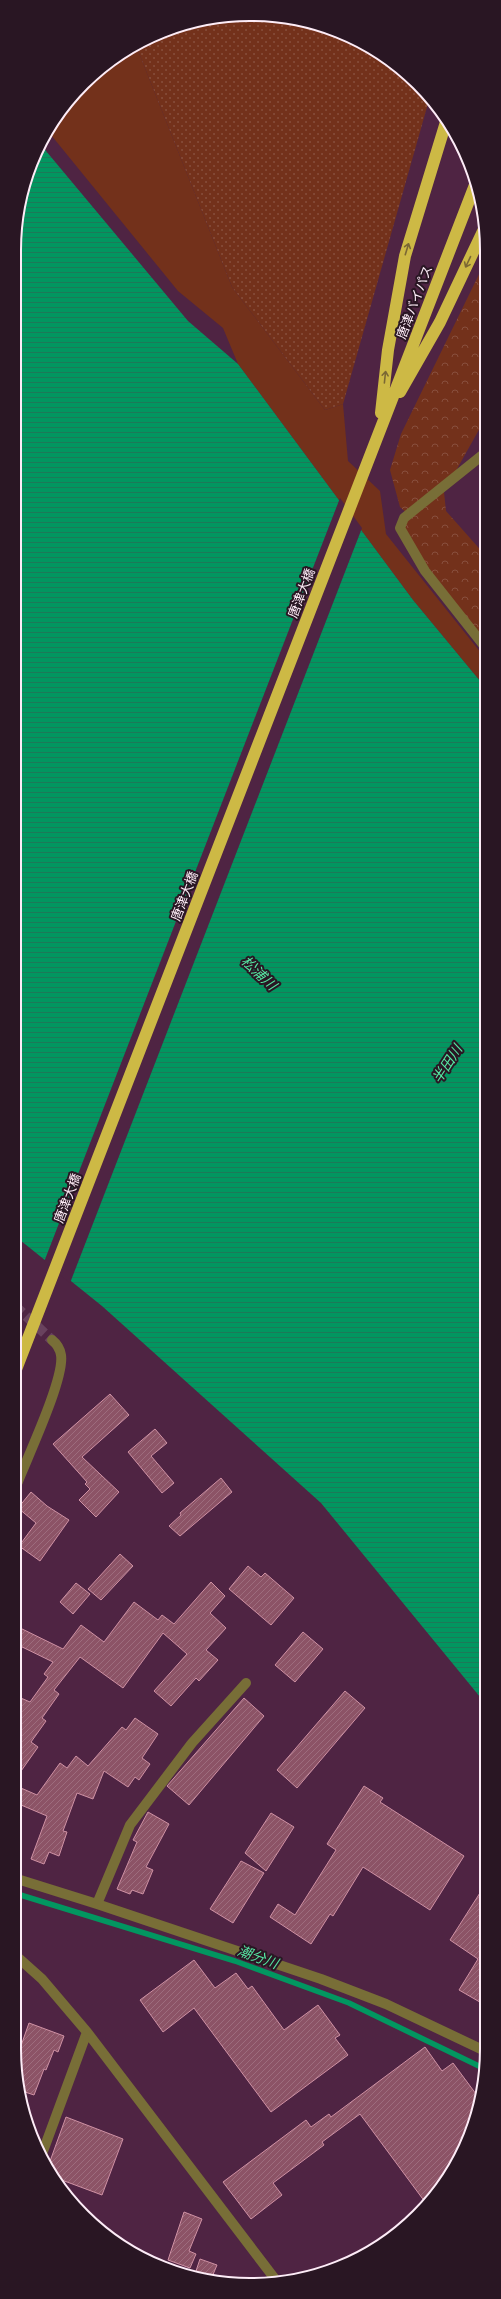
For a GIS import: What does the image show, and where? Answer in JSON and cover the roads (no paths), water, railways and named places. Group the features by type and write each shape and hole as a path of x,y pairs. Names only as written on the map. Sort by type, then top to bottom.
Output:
{"highway":[{"path":"379,430 388,350 405,256 444,128"},
{"name":"唐津バイパス","path":"379,430 472,191"},
{"path":"379,430 440,322 480,238"},
{"name":"唐津大橋","path":"21,1356 379,430"}],"street":[{"path":"480,457 404,518 400,528 425,571 480,641"},
{"path":"21,1473 54,1391 60,1368 61,1356 58,1345 52,1340"},
{"path":"97,1904 130,1825 192,1743 246,1683"},
{"path":"21,1880 321,1979 386,2004 480,2049"},
{"path":"21,1960 42,1979 87,2032 273,2277"},
{"path":"44,2148 87,2032"}],"water":[{"path":"45,149 188,321 238,364 413,600 480,681 480,1697 321,1503 102,1306 21,1241 21,235 25,206 29,191 38,163"}],"waterway":[{"name":"潮分川","path":"21,1895 235,1961 349,2003 480,2066"}],"tunnel":[{"path":"21,1312 52,1340"}],"water label":[{"name":"松浦川","path":"259,973"},
{"name":"半田川","path":"447,1064"}]}
